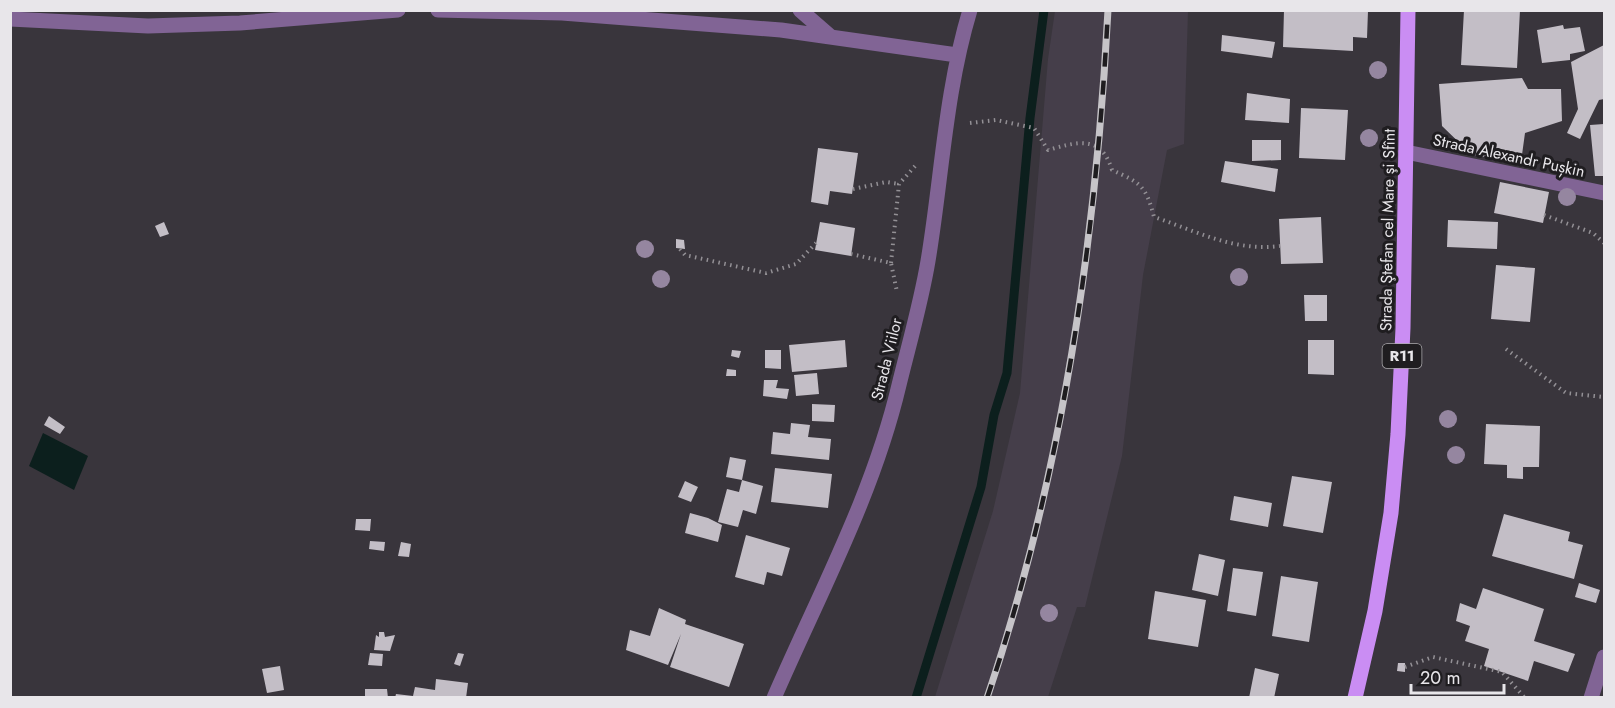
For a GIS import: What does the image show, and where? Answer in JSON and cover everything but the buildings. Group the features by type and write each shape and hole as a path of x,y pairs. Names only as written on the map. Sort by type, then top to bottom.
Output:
{"main road":[{"name":"Strada Ştefan cel Mare şi Sfînt","path":"1355,698 1375,611 1391,513 1403,328 1408,10"}],"street":[{"path":"10,19 148,26 240,23 398,10"},
{"path":"438,10 573,14 781,30 957,55"},
{"path":"800,10 831,38"},
{"name":"Strada Viilor","path":"774,698 845,543 876,463 898,388 927,263 944,131 957,55 970,10"},
{"name":"Strada Alexandr Pușkin","path":"1406,152 1605,193"},
{"path":"1591,698 1605,657"}],"path":[{"path":"899,303 891,263 900,184 944,131 996,120 1034,128 1048,150 1071,144 1099,146 1107,155 1112,170 1137,181 1148,193 1154,218 1185,227 1217,242 1264,248 1280,246"},
{"path":"853,189 886,182 900,184"},
{"path":"1544,215 1593,232 1605,243"},
{"path":"680,249 685,255 765,273 796,264 816,243"},
{"path":"851,254 891,263"},
{"path":"1506,349 1566,393 1605,397"},
{"path":"1405,667 1433,657 1502,672 1525,698"}],"shaded area":[{"path":"1055,11 1188,11 1184,144 1167,150 1143,275 1122,456 1085,607 1077,607 1048,697 935,697 993,511 1020,393 1048,59"},
{"path":"43,433 88,456 74,490 29,466"}],"waterway":[{"path":"916,698 981,487 994,415 1007,373 1030,118 1044,10"}],"railway":[{"path":"987,698 1036,530 1071,358 1095,184 1108,10"}]}
